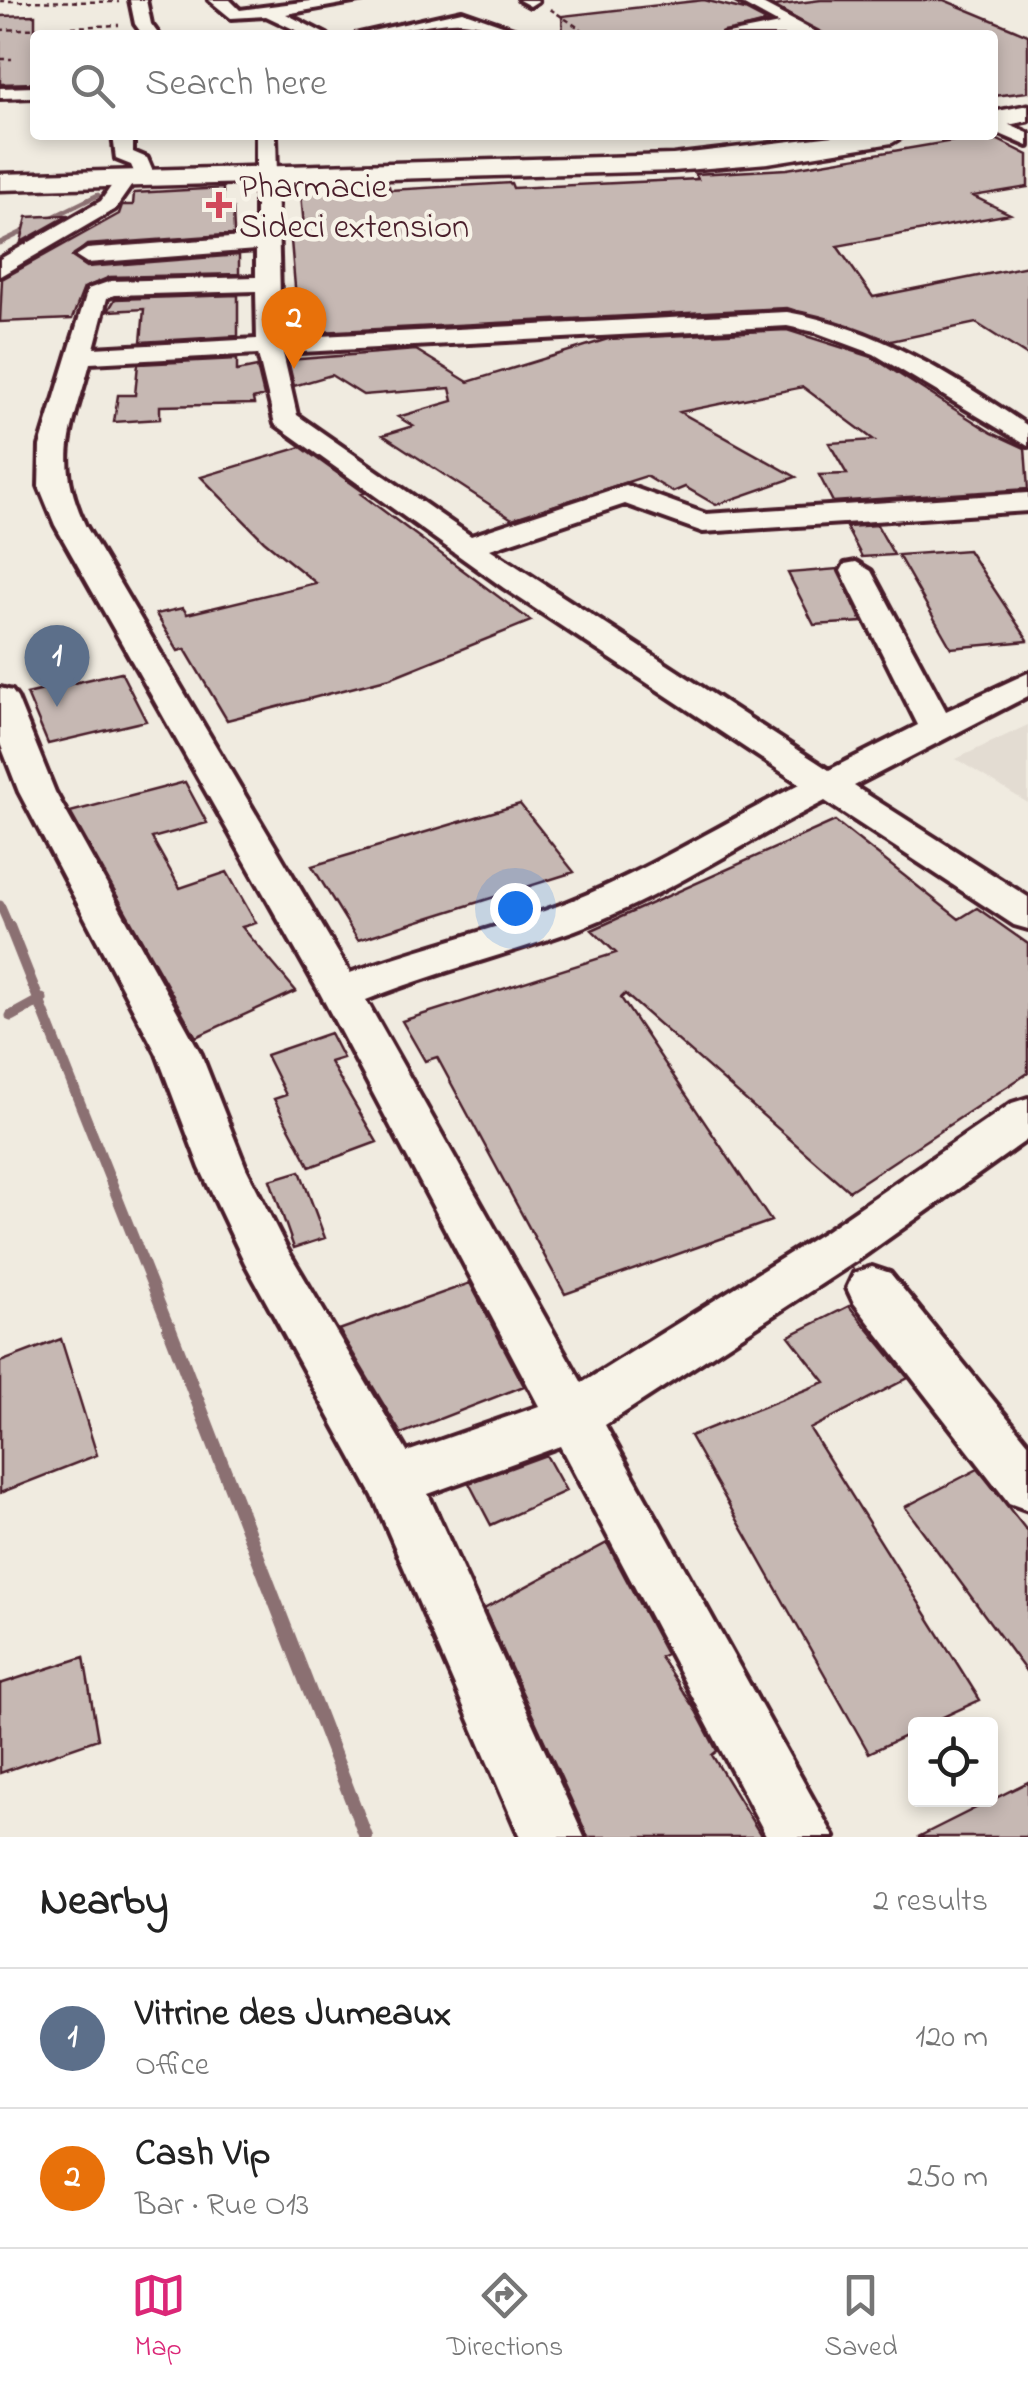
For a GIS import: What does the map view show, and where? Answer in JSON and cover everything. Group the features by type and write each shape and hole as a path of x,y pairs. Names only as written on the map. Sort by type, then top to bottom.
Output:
{"main road":[{"path":"998,105 1028,101"},
{"path":"998,121 1028,113"},
{"path":"267,174 672,153 769,140"},
{"path":"0,182 673,163 768,155 861,140"},
{"path":"0,174 135,176"}],"street":[{"path":"222,0 216,2 237,15 356,0"},
{"path":"389,30 470,14 440,0"},
{"path":"744,0 803,30"},
{"path":"138,1 147,30"},
{"path":"268,11 307,30"},
{"path":"462,16 495,30"},
{"path":"235,30 288,21"},
{"path":"410,26 418,30"},
{"path":"0,93 30,92"},
{"path":"998,125 1028,140"},
{"path":"0,269 108,204 135,176 140,162 123,155 123,140"},
{"path":"266,140 269,347 284,418 666,682 1028,916"},
{"path":"87,256 270,242"},
{"path":"267,284 102,290 96,294 54,446 54,486 70,525 341,993 802,1837"},
{"path":"80,356 756,320 822,323 872,342 1028,438"},
{"path":"468,547 626,494 702,523 1028,502"},
{"path":"856,572 936,728"},
{"path":"341,993 618,896 718,840 1028,684"},
{"path":"0,698 37,792 179,1054 223,1168 270,1263 394,1482 552,1837"},
{"path":"394,1482 572,1418 841,1246 1028,1115"},
{"path":"872,1288 1028,1486"}],"path":[{"path":"0,1 138,1"},
{"path":"529,1 551,9 582,30"},
{"path":"0,30 147,30"},
{"path":"0,59 12,59"}],"shaded area":[{"path":"1028,725 1028,803 956,759"}],"building":[{"path":"704,0 745,10 768,22 738,30 563,30 562,16"},
{"path":"821,0 944,0 1028,35 1028,92 998,95 998,30 815,30 774,6"},
{"path":"35,15 35,30 30,30 30,83 0,84 0,16"},
{"path":"958,140 998,140 1028,155 1028,187 973,196 1010,214 837,246 873,297 1028,266 1028,356 976,323 891,341 787,308 299,333 290,229 304,228 301,193 389,186 390,190 511,183 513,188 698,179 695,174 787,169"},
{"path":"223,188 223,210 233,209 234,232 239,234 87,245 72,257 87,267 239,255 239,274 110,277 84,288 72,319 0,322 2,279 119,214 122,205 133,205 134,193"},
{"path":"69,215 21,242 27,217"},
{"path":"238,295 238,336 141,342 144,309 108,311 115,299"},
{"path":"787,330 872,357 992,433 1025,448 1028,489 833,502 819,475 847,474 829,443 874,440 803,387 680,412 796,477 716,505 685,487 673,492 646,476 512,519 383,435 413,426 398,417 453,401 450,388 363,395 331,375 294,386 288,360 416,350 468,382 608,339"},
{"path":"237,359 237,371 257,367 264,396 253,399 254,404 160,406 160,419 114,422 118,395 135,395 138,364"},
{"path":"301,447 531,621 390,678 227,720 185,649 178,651 156,614 183,608 187,614 316,583 264,541 201,477"},
{"path":"877,525 894,555 862,557 846,527"},
{"path":"968,550 1028,641 951,648 898,555"},
{"path":"838,569 862,622 814,625 788,573"},
{"path":"121,672 146,721 48,744 27,694"},
{"path":"185,782 207,823 152,838 180,888 227,872 256,923 242,927 296,991 196,1037 70,812"},
{"path":"520,804 574,872 358,940 312,866"},
{"path":"835,821 959,919 977,908 1028,944 1028,1073 849,1191 625,994 621,998 771,1221 565,1294 437,1057 425,1061 402,1021 616,953 592,930"},
{"path":"330,1033 343,1058 330,1062 377,1142 310,1167 274,1099 286,1095 266,1055"},
{"path":"300,1171 325,1238 294,1248 270,1180"},
{"path":"470,1283 524,1386 401,1434 339,1330"},
{"path":"849,1306 908,1378 810,1429 980,1700 943,1717 908,1717 908,1735 869,1753 690,1436 825,1382 789,1336"},
{"path":"61,1339 97,1455 0,1493 0,1362"},
{"path":"546,1455 566,1491 491,1525 469,1483"},
{"path":"978,1469 1028,1532 1028,1674 905,1507"},
{"path":"607,1543 666,1654 660,1657 696,1711 717,1751 712,1755 762,1837 588,1837 484,1609"},
{"path":"84,1657 98,1739 0,1773 0,1684"},
{"path":"1028,1782 1028,1837 918,1837 978,1807 998,1807 998,1797"}],"waterway":[{"path":"0,243 98,195"},
{"path":"0,905 10,928"},
{"path":"9,925 39,1001"},
{"path":"11,1016 39,1001"},
{"path":"39,1001 170,1330"},
{"path":"169,1327 366,1837"}],"place":[{"name":"Pharmacie Sideci extension","path":"219,205"},
{"name":"Cash Vip","path":"294,369"},
{"name":"Vitrine des Jumeaux","path":"57,707"}]}
